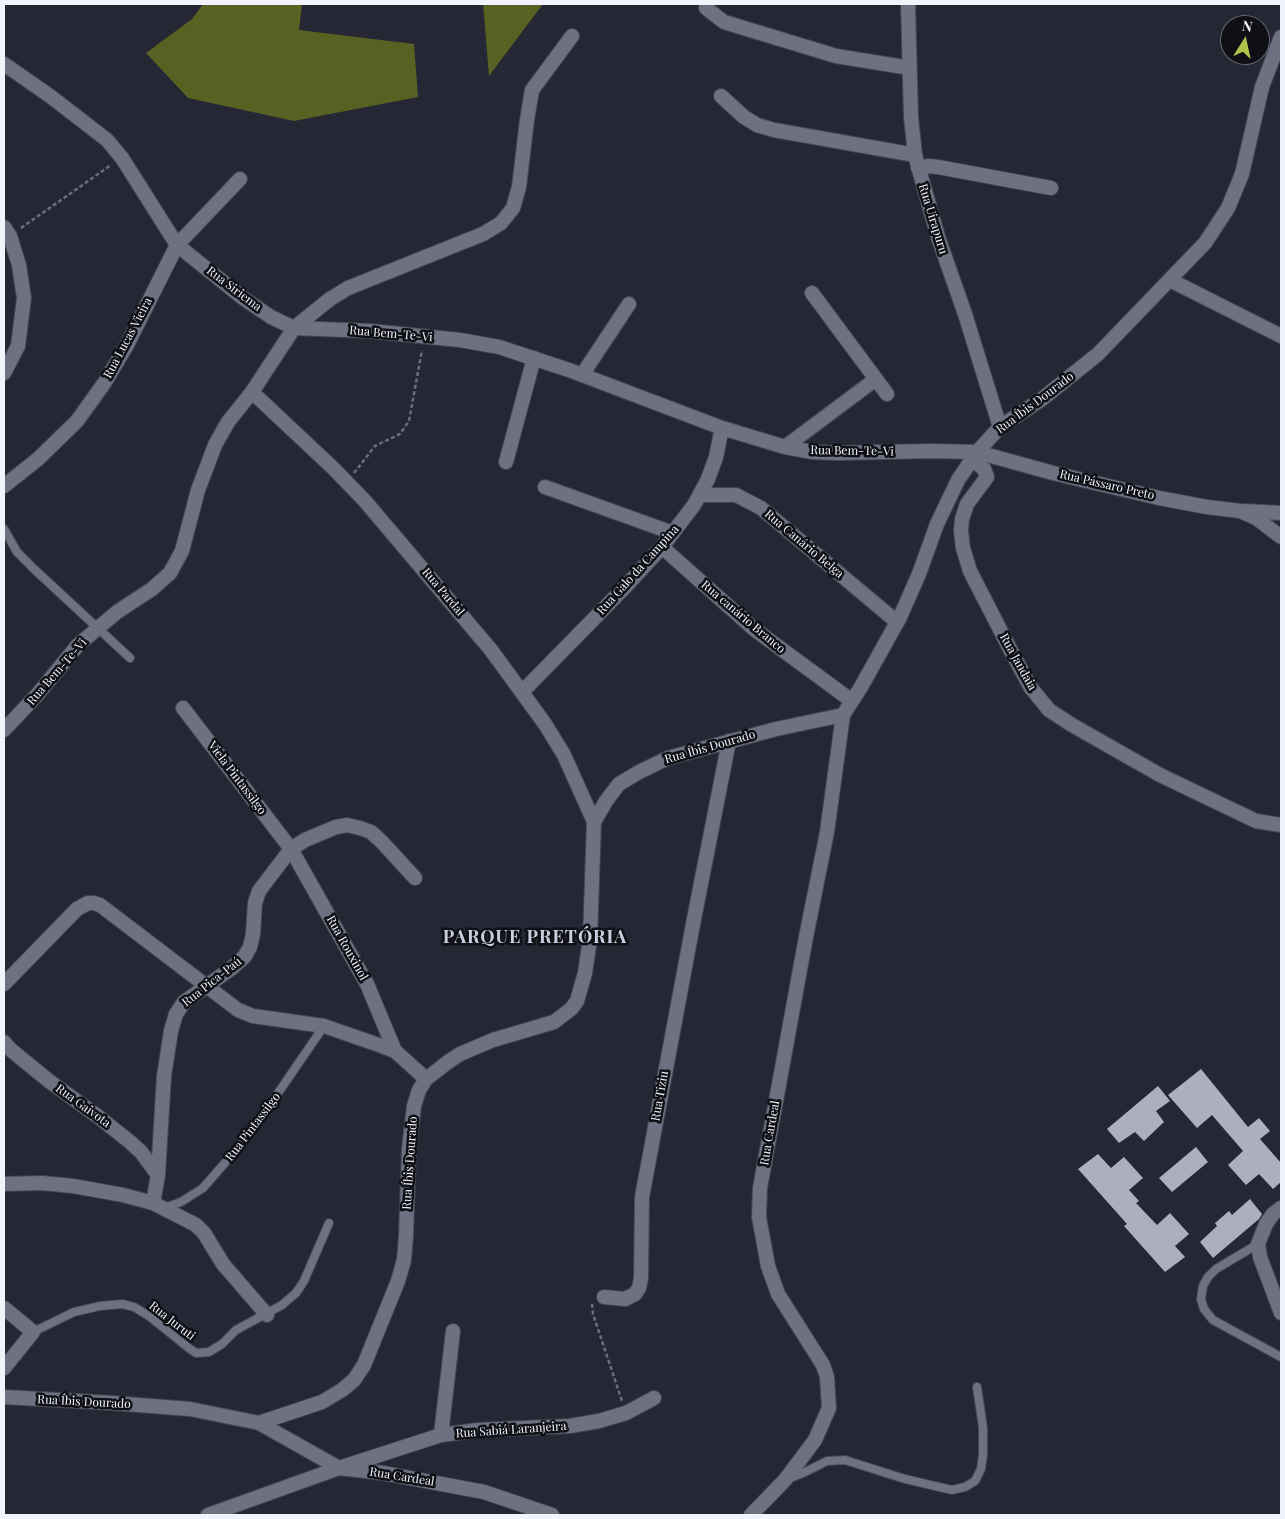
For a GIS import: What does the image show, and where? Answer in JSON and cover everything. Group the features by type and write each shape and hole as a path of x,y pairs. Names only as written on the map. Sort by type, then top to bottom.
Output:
{"street":[{"name":"Rua Uirapuru","path":"908,4 911,117 916,162 938,237 965,314 1000,427"},
{"path":"706,8 724,22 836,56 910,68"},
{"path":"294,328 330,299 348,288 483,234 501,223 513,208 519,187 526,120 532,90 572,36"},
{"name":"Rua Íbis Dourado","path":"4,1398 190,1409 259,1423 322,1402 354,1380 364,1365 398,1281 404,1260 408,1158 412,1120 417,1098 426,1079 460,1054 493,1040 554,1022 571,1009 577,1000 585,973 590,939 594,822 606,801 619,784 638,772 668,758 776,729 844,715 897,622 958,480 974,456 1000,427 1042,399 1098,354 1205,243 1228,208 1242,174 1262,87 1281,37"},
{"name":"Rua Siriema","path":"4,64 50,96 107,140 122,158 177,245 243,298 271,317 294,328"},
{"path":"721,96 744,117 757,125 774,130 928,166 1051,188"},
{"name":"Rua Lucas Vieira","path":"4,486 38,459 77,421 127,345 177,245 240,179"},
{"path":"4,373 18,346 24,298 19,265 7,232"},
{"path":"1170,280 1281,336"},
{"path":"812,293 887,394"},
{"path":"582,375 629,304"},
{"name":"Rua Bem-Te-Vi","path":"4,730 37,696 68,656 97,628 152,589 170,573 182,551 198,490 215,445 228,422 252,392 294,328 370,331 460,340 500,347 582,375 722,428 785,447 812,452 931,451 974,456"},
{"path":"506,462 534,358"},
{"path":"785,447 876,379"},
{"name":"Rua Pardal","path":"252,392 347,482 427,573 491,650 564,755 594,822"},
{"name":"Rua Galo da Campina","path":"522,692 626,587 673,533 700,495 708,479 716,457 722,428"},
{"name":"Rua Pássaro Preto","path":"974,456 1207,507 1281,513"},
{"name":"Rua Jandaia","path":"974,456 984,469 986,477 967,504 962,518 963,548 970,571 1010,649 1031,688 1048,710 1160,775 1256,821 1281,825"},
{"path":"545,487 673,533"},
{"name":"Rua Canário Belga","path":"700,495 736,495 761,508 897,622"},
{"name":"Rua Pássaro Preto","path":"1240,511 1256,518 1281,537"},
{"name":"Rua canário Branco","path":"662,547 754,629 852,700"},
{"name":"Viela Pintassilgo","path":"183,708 291,849"},
{"name":"Rua Cardeal","path":"751,1515 785,1480 815,1440 829,1408 827,1378 823,1365 778,1294 768,1266 759,1217 760,1188 826,832 844,715"},
{"name":"Rua Tiziu","path":"604,1298 625,1299 635,1294 639,1288 641,1278 642,1196 729,741"},
{"name":"Rua Pica-Paú","path":"158,1205 164,1076 170,1031 176,1014 184,1002 245,956 250,947 258,891 268,876 291,849 314,835 347,825 371,832 414,878"},
{"name":"Rua Rouxinol","path":"291,849 367,984 395,1052"},
{"path":"4,984 77,909 88,903 100,905 238,1010 253,1016 324,1026 395,1052 426,1079"},
{"name":"Rua Gaivota","path":"4,1042 10,1050 49,1081 130,1142 141,1152 158,1175"},
{"path":"4,1184 42,1183 73,1186 123,1195 158,1205 196,1225 204,1233 223,1264 267,1315"},
{"path":"1281,1208 1273,1214 1266,1224 1258,1244 1260,1257 1281,1313"},
{"path":"4,1308 33,1332 4,1368"},
{"path":"441,1435 453,1330"},
{"name":"Rua Sabiá Laranjeira","path":"208,1515 339,1468 441,1435 478,1430 570,1426 599,1421 626,1413 654,1398"},
{"name":"Rua Cardeal","path":"259,1423 339,1468 383,1473 484,1492 552,1515"},
{"path":"517,1503 525,1515"}],"lane":[{"path":"4,529 18,552 130,658"},
{"name":"Rua Pintassilgo","path":"158,1205 181,1202 203,1188 254,1126 324,1026"},
{"name":"Rua Juruti","path":"33,1332 74,1312 100,1306 122,1304 134,1307 149,1316 190,1349 203,1353 216,1348 243,1325 267,1315 282,1306 296,1292 304,1281 329,1223"},
{"path":"1258,1244 1216,1269 1208,1277 1201,1299 1204,1309 1213,1320 1281,1357"},
{"path":"785,1480 827,1461 845,1460 906,1479 952,1490 965,1488 975,1480 981,1469 983,1454 983,1428 977,1387"}],"path":[{"path":"7,232 122,158"},
{"path":"347,482 375,446 400,434 409,421 424,337"},
{"path":"604,1298 595,1300 592,1303 593,1314 626,1413"}],"green space":[{"path":"203,4 302,4 299,30 414,44 418,97 294,121 188,98 146,53 192,19"},
{"path":"483,4 543,4 489,76"}],"building":[{"path":"1201,1069 1248,1127 1259,1118 1270,1131 1260,1139 1281,1163 1281,1182 1273,1189 1259,1174 1246,1185 1228,1165 1243,1151 1212,1115 1197,1128 1168,1095"},
{"path":"1158,1086 1170,1101 1156,1111 1164,1122 1144,1141 1135,1132 1119,1143 1107,1129"},
{"path":"1196,1147 1208,1162 1172,1192 1159,1178"},
{"path":"1098,1154 1111,1168 1124,1157 1143,1178 1129,1190 1139,1201 1136,1203 1157,1225 1170,1213 1189,1234 1175,1246 1185,1257 1165,1272 1124,1226 1127,1224 1078,1169"},
{"path":"1250,1199 1262,1214 1259,1219 1213,1258 1200,1242 1217,1226 1215,1223 1229,1211 1232,1215"}],"district":[{"name":"PARQUE PRETÓRIA","path":"535,937"}]}
